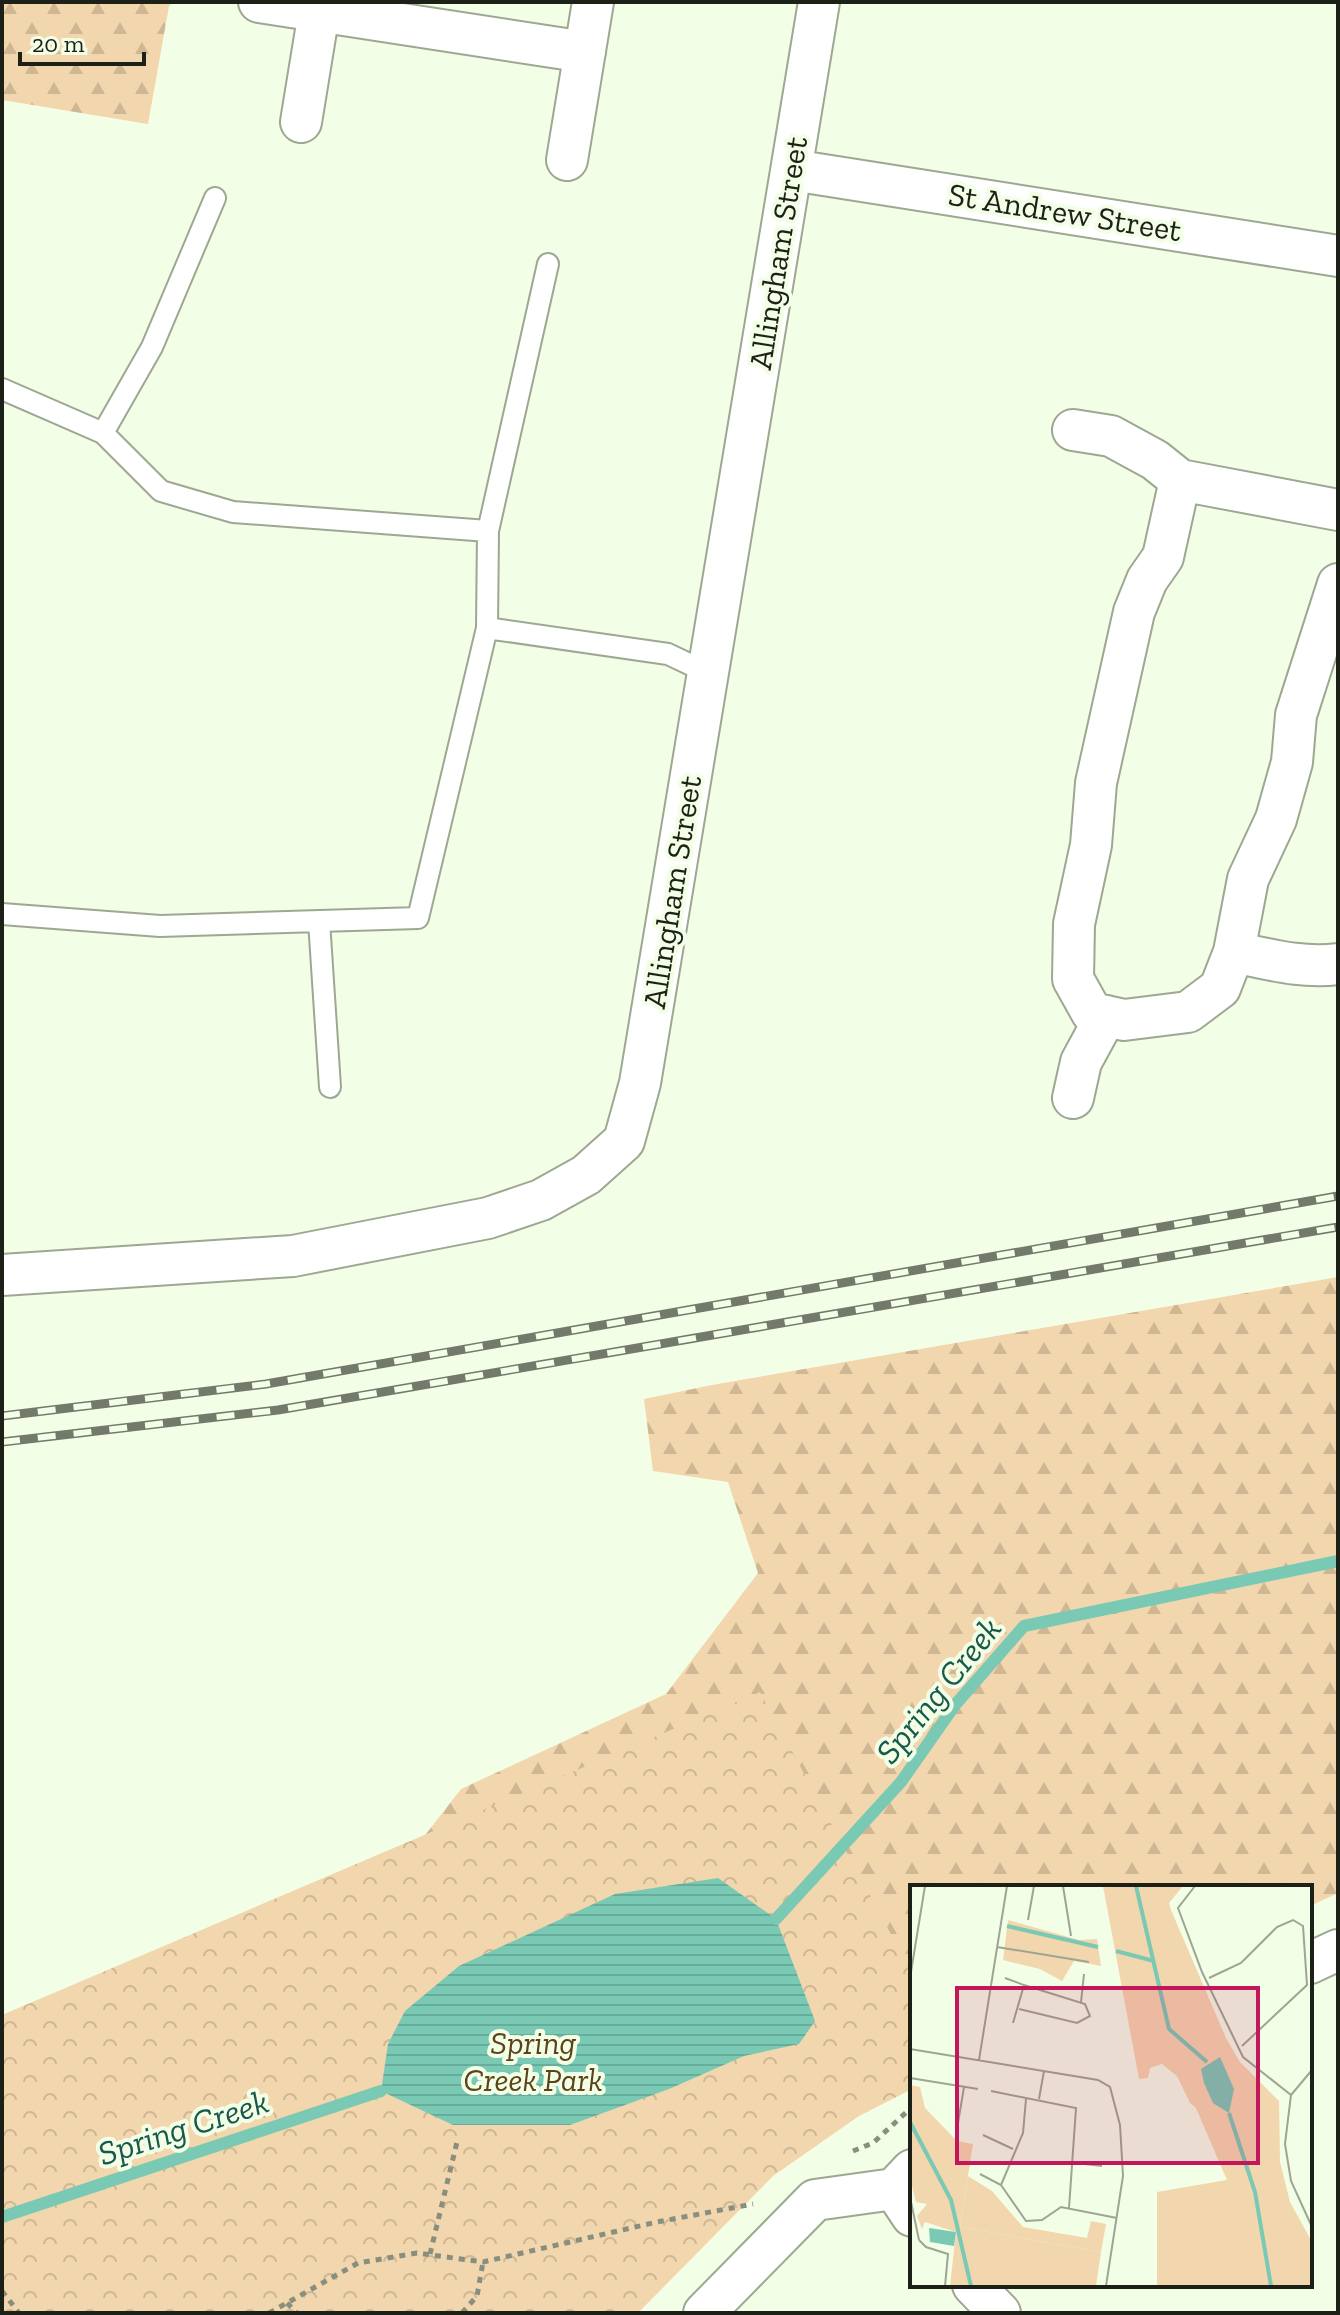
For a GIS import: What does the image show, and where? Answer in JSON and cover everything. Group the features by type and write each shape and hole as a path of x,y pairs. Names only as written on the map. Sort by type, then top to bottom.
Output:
{"street":[{"path":"259,2 585,52"},
{"path":"567,160 593,2"},
{"name":"Allingham Street","path":"2,1275 293,1256 488,1218 541,1200 586,1175 624,1141 640,1083 819,2"},
{"path":"301,122 319,12"},
{"name":"St Andrew Street","path":"792,170 1338,256"},
{"path":"1073,430 1111,436 1155,460 1180,480 1338,510"},
{"path":"1180,480 1163,557 1147,580 1134,612 1096,783 1091,845 1074,924 1073,979 1092,1013 1124,1020 1188,1012 1220,988 1234,952 1248,879 1276,819 1292,762 1296,715 1338,584"},
{"path":"1234,952 1291,963 1338,964"},
{"path":"1073,1098 1081,1062 1106,1016"},
{"path":"1312,1962 1338,1950"},
{"path":"704,2313 815,2200 906,2191"},
{"path":"975,2287 1000,2313"}],"lane":[{"path":"103,433 152,347 215,198"},
{"path":"2,914 160,926 418,918 487,628 488,531 548,264"},
{"path":"2,389 103,433 161,491 233,512 488,531"},
{"path":"487,628 668,654 708,673"},
{"path":"319,921 330,1087"}],"path":[{"path":"430,2254 457,2142"},
{"path":"269,2313 358,2263 417,2253 483,2262 755,2203"},
{"path":"462,2313 477,2296 483,2262"},
{"path":"2,2291 19,2313"},
{"path":"287,2303 297,2313"}],"green space":[{"path":"2,2 173,2 169,6 148,124 2,100"},
{"path":"1338,1277 1338,1893 1312,1905 1312,1885 910,1885 910,2053 2,2110 356,1924 461,1789 666,1694 758,1573 728,1482 653,1471 644,1399"},
{"name":"Spring Creek Park","path":"760,1692 910,1969 910,2090 859,2116 773,2176 638,2313 2,2313 2,2015"}],"water":[{"path":"718,1878 776,1919 815,2021 799,2044 744,2056 669,2089 570,2125 453,2125 381,2091 388,2044 405,2011 459,1966 615,1894"}],"waterway":[{"name":"Spring Creek","path":"776,1919 901,1782 955,1705 1024,1626 1338,1561"},
{"name":"Spring Creek","path":"2,2217 381,2091"}],"railway":[{"path":"2,1416 266,1384 1338,1196"},
{"path":"2,1442 278,1410 1338,1227"}]}
